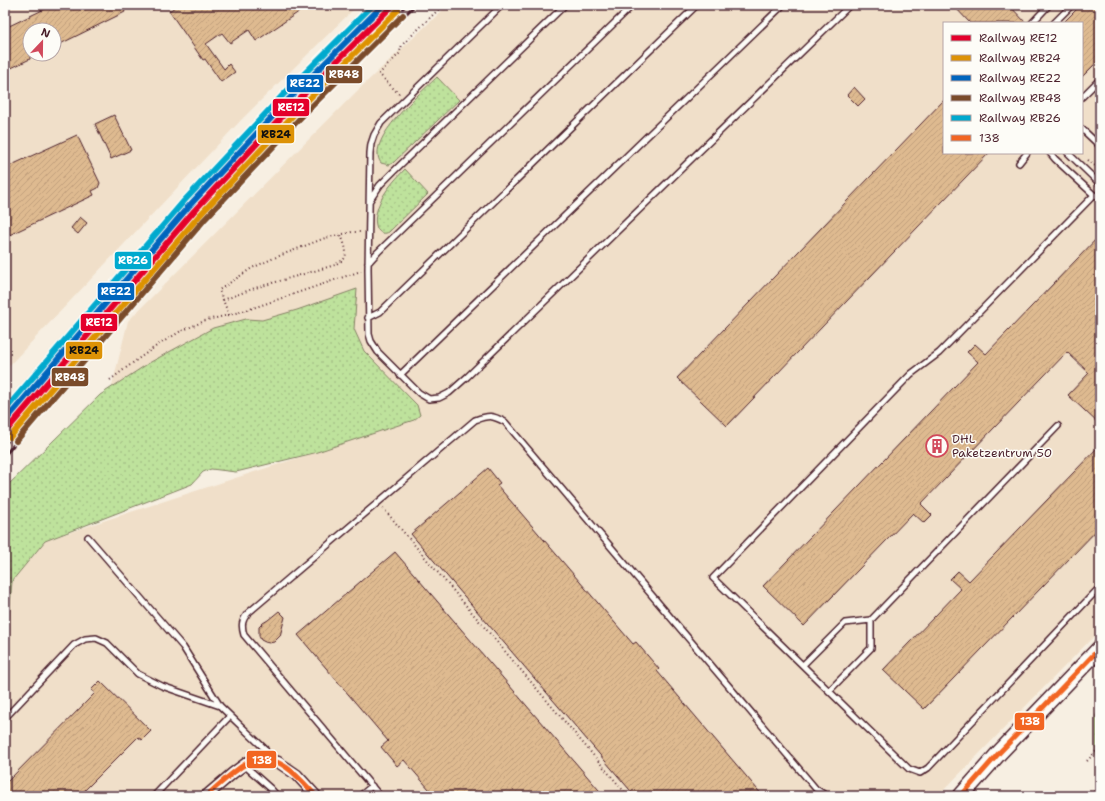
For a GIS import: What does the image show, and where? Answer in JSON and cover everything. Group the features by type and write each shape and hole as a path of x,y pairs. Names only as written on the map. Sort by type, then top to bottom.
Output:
{"main road":[{"path":"961,796 999,753 1100,648"}],"street":[{"path":"206,796 248,762 262,759 278,762 297,775 316,796"}],"lane":[{"path":"502,5 381,123 371,144 368,266 369,334 371,341 378,352 419,393 429,398 439,398 449,393 850,5"},
{"path":"369,201 380,185 565,5"},
{"path":"368,266 378,252 633,5"},
{"path":"368,318 380,312 697,5"},
{"path":"400,375 783,5"},
{"path":"1033,22 1049,5"},
{"path":"1055,22 1072,5"},
{"path":"1083,96 1100,79"},
{"path":"1083,130 1100,146"},
{"path":"1019,163 1026,154"},
{"path":"1051,154 1094,195 1100,197"},
{"path":"1069,154 1100,184"},
{"path":"1094,195 939,353 911,374 713,578 909,768 920,773 928,768 1100,587"},
{"path":"380,796 244,635 241,627 242,619 475,420 485,416 496,417 505,422 816,789 828,796"},
{"path":"803,665 845,623 871,620 1058,426"},
{"path":"88,537 183,647 220,706 264,749 269,760"},
{"path":"829,691 871,648 871,620"},
{"path":"5,718 74,645 85,639 96,638 107,643 138,674 162,686 220,706"},
{"path":"154,796 230,716"},
{"path":"244,765 277,796"},
{"path":"360,796 372,786"}],"path":[{"path":"404,100 379,74 399,54 402,45 443,5"},
{"path":"1084,157 1100,170"},
{"path":"228,315 219,290 252,268 325,238 352,232 369,232"},
{"path":"223,300 255,288 335,265 344,259 346,254 341,234"},
{"path":"110,380 138,359 181,331 207,320 253,308 368,266"},
{"path":"378,502 628,796"},
{"path":"1087,761 1100,747"}],"shaded area":[{"path":"5,5 358,5 244,117 5,370"},
{"path":"448,5 1100,5 1100,630 938,796 5,796 5,583 12,581 45,541 362,437 106,410 128,321 356,92"}],"green space":[{"path":"437,77 459,100 393,163 389,165 381,163 378,153 380,142 387,130 408,105"},
{"path":"405,169 428,194 389,232 382,233 378,230 375,220 378,207 388,189"},
{"path":"357,289 354,329 364,351 417,405 420,415 414,420 314,453 236,472 211,469 203,472 192,484 45,541 12,581 8,630 5,630 5,488 100,395 149,363 213,328 246,319 262,320 297,310"},
{"path":"1100,710 1100,762 1096,754 1096,715"}],"building":[{"path":"53,5 122,5 125,12 62,43 62,22 22,22 22,62 24,62 5,71 5,28"},
{"path":"178,5 309,5 256,41 249,30 230,43 222,33 206,44 224,69 229,64 235,72 221,82 205,59 203,60 169,11"},
{"path":"953,5 1009,5 1025,22 969,22"},
{"path":"1081,5 1100,5 1100,59 1083,76 1083,22 1064,22"},
{"path":"854,87 865,99 858,106 847,95"},
{"path":"943,101 943,154 988,154 727,426 677,378"},
{"path":"114,115 131,150 111,159 95,124"},
{"path":"77,135 100,183 98,188 92,191 94,195 5,237 5,168"},
{"path":"80,217 87,223 78,234 71,228"},
{"name":"DHL Paketzentrum 50","path":"1100,235 1100,425 1068,395 1089,373 1067,352 921,504 932,515 924,523 913,513 804,626 763,586 978,362 967,352 975,344 986,354"},
{"name":"DHL Paketzentrum 50","path":"1100,445 1100,527 924,709 883,670 961,589 950,579 958,571 969,581"},
{"path":"488,468 500,483 497,485 633,644 636,642 659,669 657,671 763,796 635,796 411,534"},
{"path":"395,552 604,796 435,796 404,760 397,766 381,747 388,741 298,635"},
{"path":"279,611 285,617 280,636 274,642 269,643 261,640 259,636 259,627"},
{"path":"100,681 151,731 142,740 138,737 79,796 5,796 5,784 95,693 91,690"}],"railway":[{"path":"5,444 133,293 235,178 406,5"},
{"path":"5,455 216,208 319,100 415,5"}],"rail line":[{"name":"RB26","path":"5,410 184,201 283,95 373,5"},
{"name":"RE22","path":"5,421 189,206 288,100 383,5"},
{"name":"RE12","path":"5,432 194,211 293,105 393,5"},
{"name":"RB24","path":"10,437 199,216 298,110 398,10"},
{"name":"RB48","path":"16,441 204,220 303,115 403,15"}],"transit line":[{"name":"138","path":"961,796 999,753 1100,648"},
{"name":"138","path":"206,796 231,774 248,762 265,759 274,761 290,770 304,782 316,796"}],"place":[{"name":"DHL Paketzentrum 50","path":"937,446"}]}
